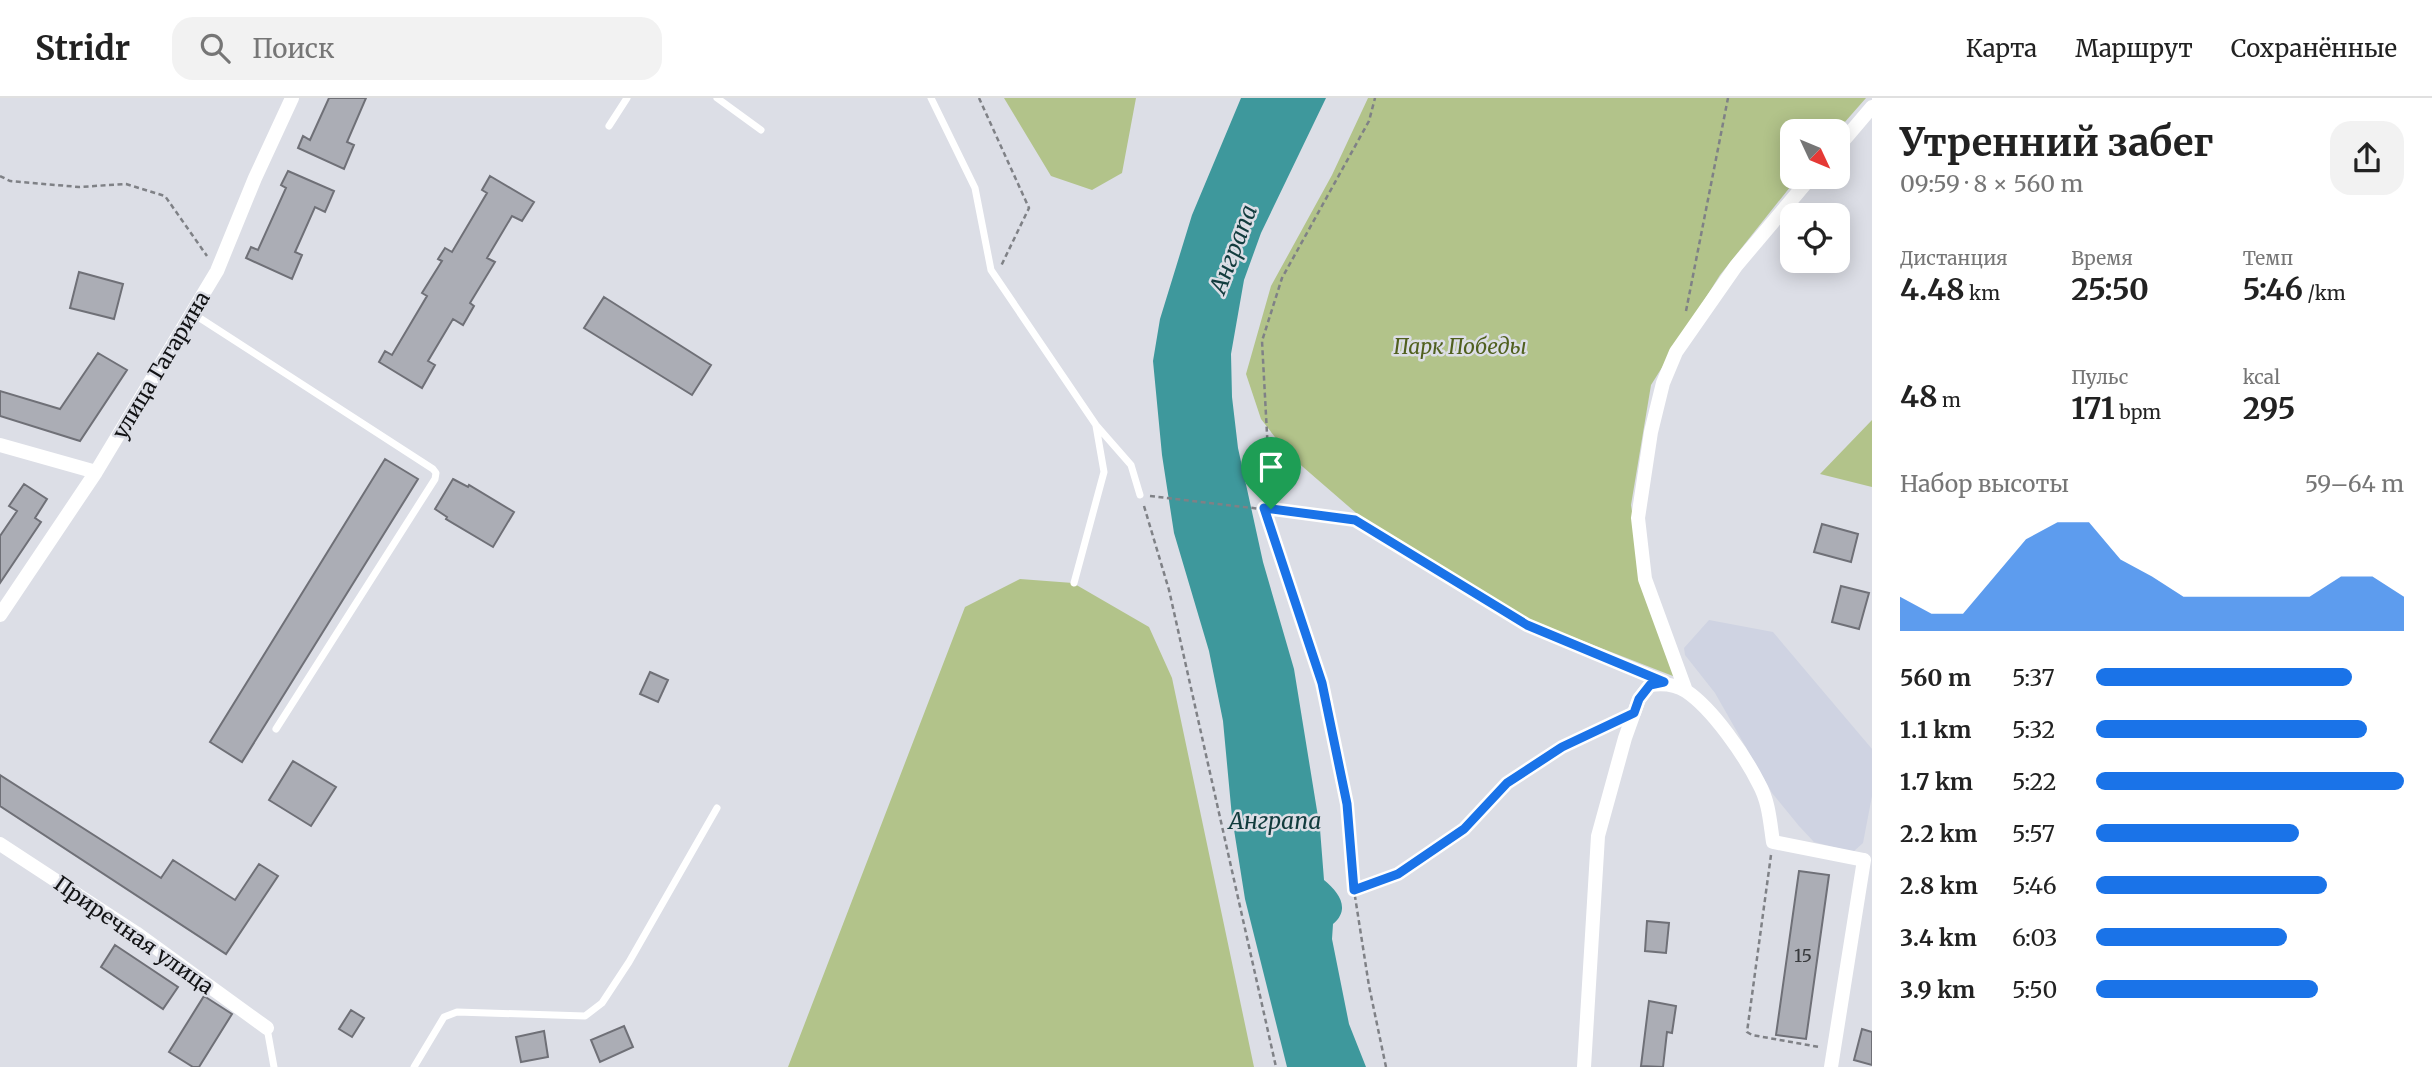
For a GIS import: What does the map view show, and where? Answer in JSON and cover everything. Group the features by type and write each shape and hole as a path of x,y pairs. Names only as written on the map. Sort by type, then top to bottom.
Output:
{"street":[{"name":"улица Гагарина","path":"0,615 96,472 217,271 255,178 292,98"},
{"path":"1850,133 1872,107"},
{"path":"1686,691 1645,579 1638,518 1651,432 1663,383 1676,352 1737,266 1801,189"},
{"path":"1,448 96,472"},
{"path":"1584,1067 1598,836 1639,699 1650,685 1664,682 1686,691 1719,722 1760,785 1767,805 1773,842 1868,858 1831,1067"},
{"name":"Приречная улица","path":"0,844 136,933 267,1028"}],"lane":[{"path":"609,126 627,98"},
{"path":"717,98 761,130"},
{"path":"931,98 975,188 991,270 1096,425 1131,465 1140,495"},
{"path":"191,313 436,473 435,479 275,729"},
{"path":"1073,583 1104,472 1096,425"},
{"path":"414,1067 444,1017 457,1012 585,1017 602,1003 629,962 717,808"},
{"path":"267,1028 274,1067"}],"path":[{"path":"979,98 1029,208 996,277"},
{"path":"1271,509 1262,341 1282,278 1369,121 1375,98"},
{"path":"1685,315 1728,98"},
{"path":"0,176 10,181 79,187 126,184 165,196 217,271"},
{"path":"1276,1067 1169,590 1140,495 1355,520 1527,625 1664,682"},
{"path":"1264,508 1322,683 1347,804 1354,890 1385,1067"},
{"path":"1354,890 1398,874 1464,829 1507,783 1562,747 1634,713"},
{"path":"1773,842 1747,1032 1834,1049"}],"shaded area":[{"path":"1709,620 1773,632 1872,749 1872,796 1863,843 1853,852 1814,842 1799,826 1772,793 1715,693 1685,655 1684,648"}],"green space":[{"path":"1004,98 1136,98 1122,173 1092,190 1051,176"},
{"name":"Парк Победы","path":"1368,98 1866,98 1848,119 1780,119 1780,189 1788,189 1720,275 1651,385 1631,505 1643,586 1678,678 1529,620 1370,525 1288,454 1261,419 1246,374 1271,286 1332,175"},
{"path":"1872,420 1872,487 1820,474"},
{"path":"1020,579 1073,583 1149,627 1172,678 1254,1067 788,1067 965,607"}],"water":[{"name":"Анграпа","path":"1241,98 1326,98 1261,233 1244,280 1231,354 1232,397 1238,448 1263,562 1294,669 1320,829 1324,880 1341,901 1341,912 1333,924 1332,939 1349,1024 1366,1067 1287,1067 1245,899 1232,817 1223,721 1209,651 1174,533 1162,455 1153,361 1160,319 1192,215"}],"building":[{"path":"329,98 366,98 347,142 354,145 344,169 298,148 303,136 310,140"},
{"path":"288,171 334,191 325,212 315,207 295,252 302,255 292,279 246,258 251,247 258,250 286,188 281,185"},
{"path":"490,176 534,202 522,221 512,216 487,258 495,262 470,303 474,306 463,325 453,319 428,361 435,365 422,388 379,362 385,351 392,355 427,296 422,293 442,261 438,259 445,248 452,252 487,193 482,190"},
{"path":"79,272 123,284 114,319 70,308"},
{"path":"604,297 711,365 692,395 584,328"},
{"path":"98,353 127,370 80,441 0,416 0,391 60,409"},
{"path":"385,459 418,479 242,762 210,742"},
{"path":"453,479 468,487 469,485 514,512 493,547 446,519 447,517 435,509"},
{"path":"24,484 47,499 35,518 41,522 0,583 0,536 17,511 9,506"},
{"path":"1822,524 1858,534 1851,562 1814,552"},
{"path":"1841,586 1869,593 1859,629 1832,622"},
{"path":"650,672 668,680 658,702 640,694"},
{"path":"293,761 336,787 311,826 269,800"},
{"path":"0,775 161,878 173,860 235,900 259,864 278,876 226,954 0,806"},
{"path":"1799,871 1829,875 1806,1039 1776,1035"},
{"path":"1647,921 1669,923 1666,953 1645,951"},
{"path":"115,945 178,987 163,1009 101,967"},
{"path":"204,996 232,1014 199,1067 193,1067 169,1052"},
{"path":"1649,1001 1676,1006 1672,1033 1667,1032 1663,1067 1641,1066"},
{"path":"351,1010 364,1018 352,1037 339,1029"},
{"path":"624,1026 633,1047 600,1062 591,1040"},
{"path":"1862,1029 1872,1032 1872,1065 1854,1060"},
{"path":"544,1031 548,1057 521,1062 516,1037"}],"route":[{"path":"1264,508 1271,509 1355,520 1527,625 1664,682 1650,685 1639,699 1634,713 1562,747 1507,783 1464,829 1398,874 1354,890 1347,804 1322,683 1264,508"}]}
